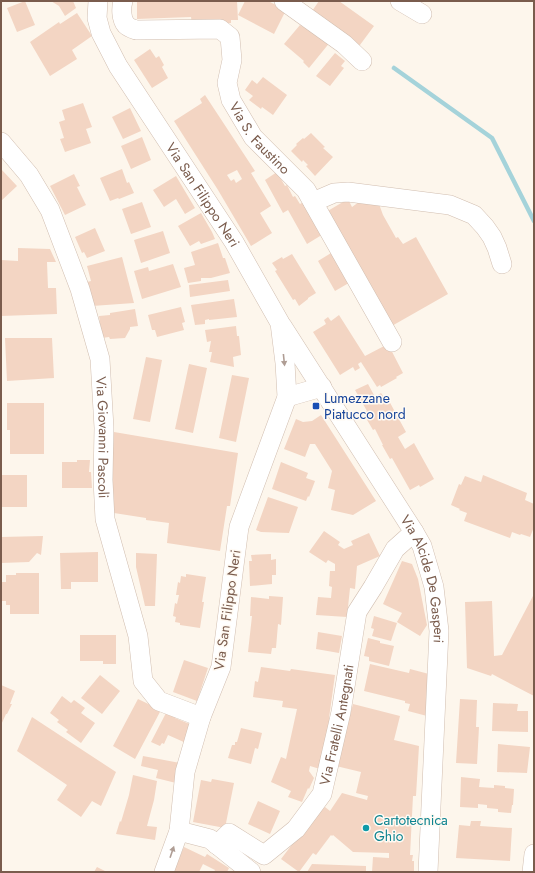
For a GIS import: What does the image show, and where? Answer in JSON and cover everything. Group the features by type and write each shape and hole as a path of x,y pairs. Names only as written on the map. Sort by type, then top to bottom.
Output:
{"street":[{"name":"Via San Filippo Neri","path":"98,1 97,18 101,33 118,66 234,242 280,323 285,363 287,397 239,527 221,667 201,717 185,772 179,831 164,872"},
{"name":"Via S. Faustino","path":"123,1 123,19 127,26 136,30 220,29 230,37 232,60 227,83 230,100 253,137 306,190 392,342"},
{"path":"284,1 344,44 362,61"},
{"path":"400,1 422,14"},
{"name":"Via Giovanni Pascoli","path":"1,142 29,175 50,210 80,289 100,359 104,428 102,480 105,519 138,636 142,681 159,701 201,717"},
{"path":"313,202 334,193 348,192 450,205 474,216 485,227 492,237 502,264"},
{"name":"Via Alcide De Gasperi","path":"280,323 414,532 422,546 434,587 439,631 428,872"},
{"path":"287,397 322,387"},
{"name":"Via Fratelli Antegnati","path":"217,845 229,833 264,855 296,829 322,794 341,712 357,612 394,549 414,532"},
{"path":"179,831 210,839 251,872"},
{"path":"532,872 534,854"},
{"path":"428,872 436,872"}],"building":[{"path":"25,1 35,25 17,32 7,8"},
{"path":"51,1 73,1 76,8 65,16 59,6"},
{"path":"137,1 237,1 238,20 231,20 231,23 192,24 191,17 137,19"},
{"path":"245,1 268,1 286,10 274,34 238,15"},
{"path":"319,1 339,1 374,26 357,49 310,14"},
{"path":"77,13 92,36 72,50 77,59 50,76 30,42 59,22 60,24"},
{"path":"307,22 331,41 309,68 303,62 304,61 284,44 300,25 303,27"},
{"path":"150,49 156,58 159,56 164,65 162,67 168,78 152,88 134,60"},
{"path":"335,53 345,61 341,66 344,68 330,86 316,76"},
{"path":"263,77 287,95 273,115 262,107 261,109 249,100 253,96 245,90 252,80 257,84"},
{"path":"205,95 255,171 251,173 271,206 260,213 272,233 251,246 218,190 174,121 202,103 200,99","holes":["237,170 242,179 236,183 234,179 231,181 227,175"]},
{"path":"83,103 92,127 86,129 91,143 65,152 60,139 64,138 59,122 65,120 62,110"},
{"path":"130,108 141,131 123,139 112,117"},
{"path":"311,133 325,147 323,148 333,157 315,176 306,166 308,165 303,160 302,162 291,151 297,145 296,144"},
{"path":"142,137 151,160 131,169 121,146"},
{"path":"1,169 17,186 1,201"},
{"path":"122,169 127,183 129,182 134,193 110,201 100,178"},
{"path":"277,172 285,186 287,185 293,197 295,196 300,204 307,200 325,233 307,244 288,210 283,213 265,180"},
{"path":"74,174 80,186 77,187 86,205 65,215 50,186"},
{"path":"176,176 195,208 185,214 176,199 164,207 153,190"},
{"path":"348,199 352,207 359,202 379,204 383,215 396,238 398,237 403,244 416,237 448,294 390,327 326,212"},
{"path":"142,202 151,227 131,234 122,209"},
{"path":"201,213 215,239 201,244 199,241 190,246 178,226"},
{"path":"95,228 105,251 87,258 84,252 82,253 75,237"},
{"path":"163,231 170,253 141,263 134,240"},
{"path":"218,243 230,273 211,278 201,278 201,281 188,283 184,268 195,265 191,252"},
{"path":"18,248 50,249 56,262 47,262 48,288 56,288 57,314 1,316 1,260 18,261"},
{"path":"336,250 354,280 335,291 318,261"},
{"path":"292,254 316,293 299,306 295,299 293,300 275,271 277,270 272,263 282,257 283,259"},
{"path":"122,257 134,303 92,306 87,282 91,281 87,266"},
{"path":"173,264 181,287 142,299 134,271 148,267 149,271"},
{"path":"228,280 230,291 190,297 189,285"},
{"path":"234,299 237,317 209,319 205,320 205,324 195,325 191,305"},
{"path":"181,307 185,322 182,323 184,330 157,337 155,330 152,330 148,315"},
{"path":"135,309 138,326 130,327 125,338 102,338 99,316"},
{"path":"339,315 365,356 388,344 403,373 381,387 380,385 377,387 361,362 358,364 360,368 355,371 353,367 340,375 313,332 326,324 324,320 328,317 331,321"},
{"path":"236,326 237,336 239,336 241,355 233,357 234,367 210,362 212,352 209,352 211,341 207,342 205,330"},
{"path":"5,338 52,338 54,378 7,381"},
{"path":"146,357 162,360 150,422 133,419"},
{"path":"189,364 207,368 193,433 175,429"},
{"path":"232,375 249,378 236,442 219,438"},
{"path":"368,384 375,397 381,393 386,400 388,399 406,432 398,437 405,449 414,443 434,479 420,487 419,485 410,490 392,458 390,459 375,429 373,430 363,413 367,411 355,390"},
{"path":"7,403 44,403 44,454 10,454 10,430 7,430"},
{"path":"321,415 376,501 353,515 331,510 335,490 328,488 332,471 315,444 310,444 305,457 284,449 296,419 303,422 312,421"},
{"path":"114,432 238,453 230,506 227,506 220,551 167,543 169,523 114,513 112,465"},
{"path":"77,460 90,460 89,472 91,472 92,488 62,488 62,462 77,462"},
{"path":"281,462 308,473 306,478 315,481 306,501 272,489"},
{"path":"2,475 27,475 27,507 2,507"},
{"path":"483,475 527,493 525,500 534,504 534,527 530,537 512,532 510,538 464,521 467,513 451,505 459,484 461,485 465,476 481,482"},
{"path":"268,497 298,507 289,533 261,532 256,530"},
{"path":"324,531 340,542 338,545 344,549 353,545 351,541 369,533 380,556 357,566 355,589 350,588 347,617 316,615 318,597 331,598 332,587 329,586 330,571 335,571 335,564 328,560 326,563 309,552"},
{"path":"43,536 41,555 37,553 29,562 1,563 1,537"},
{"path":"98,552 98,582 71,582 71,589 61,589 60,553"},
{"path":"136,553 157,554 155,606 145,606 136,567"},
{"path":"271,554 271,560 276,559 276,575 272,575 272,584 250,586 249,561 252,561 251,555"},
{"path":"402,561 412,564 418,579 427,625 420,636 397,622 402,613 383,604"},
{"path":"16,573 39,573 39,614 10,614 10,605 6,605 6,601 1,601 2,582 6,582 6,575 16,575"},
{"path":"186,574 206,577 200,628 180,625 180,623 175,622 176,617 173,616 175,603 177,604 179,595 176,595 178,582 180,583 181,576 186,577"},
{"path":"534,594 534,696 492,674 491,676 467,668 465,602 492,601 494,656 502,655"},
{"path":"269,596 283,597 281,625 278,624 276,648 272,648 271,654 248,652 252,616 250,616 251,597 269,599"},
{"path":"374,616 397,623 391,641 372,636 374,629 371,628"},
{"path":"318,632 342,636 339,653 316,649"},
{"path":"80,635 116,635 116,664 103,664 103,661 80,661"},
{"path":"368,638 380,641 380,643 394,646 389,666 369,661 369,657 364,656"},
{"path":"184,660 208,668 197,701 173,692"},
{"path":"370,664 409,673 410,669 429,674 427,716 408,711 410,704 405,703 405,701 364,691"},
{"path":"261,667 290,671 291,669 335,675 330,718 320,769 310,766 309,771 314,778 302,802 288,797 291,791 271,782 281,757 286,759 297,709 282,707 283,701 253,697 255,681 258,682"},
{"path":"100,675 120,691 102,714 81,698"},
{"path":"1,685 15,691 10,704 12,704 1,725"},
{"path":"62,696 71,703 74,700 85,708 81,713 95,723 81,743 66,732 68,730 57,722 59,720 50,713"},
{"path":"138,699 161,710 135,759 113,746"},
{"path":"460,699 477,700 476,727 479,727 477,764 456,763"},
{"path":"493,703 518,704 517,711 528,711 528,732 492,731"},
{"path":"353,704 400,716 394,740 419,746 416,796 413,796 410,855 413,855 412,861 414,861 414,872 372,872 373,857 389,858 389,853 353,852 333,835 331,835 316,855 313,853 299,872 281,859 311,821 325,807 330,811 342,793 367,800 368,796 356,793 361,772 336,766"},
{"path":"166,713 192,725 186,743 168,735 164,744 162,743 160,746 151,742"},
{"path":"32,717 116,772 101,806 92,801 81,817 57,800 67,785 17,751"},
{"path":"241,728 262,733 258,749 255,748 251,764 228,758 232,745 235,745 235,742 237,742"},
{"path":"498,744 530,747 527,773 497,772"},
{"path":"143,756 180,763 176,783 156,778 158,770 141,766"},
{"path":"133,775 157,781 147,826 157,827 155,840 116,834 129,795"},
{"path":"461,777 480,779 479,787 494,788 494,785 514,789 511,813 498,812 498,809 487,808 487,805 478,804 478,808 460,807"},
{"path":"212,779 234,783 225,828 193,822 201,780 211,782"},
{"path":"258,801 280,811 270,834 248,824"},
{"path":"471,821 481,821 480,826 512,828 510,861 456,858 459,825 470,826"},
{"path":"184,847 205,857 207,854 229,868 227,872 214,872 215,870 203,864 199,872 173,872"},
{"path":"312,864 366,866 366,872 307,872"},
{"path":"97,867 107,872 94,872"}],"waterway":[{"path":"394,68 492,138 534,221"}],"place":[{"name":"Lumezzane Piatucco nord","path":"316,406"},
{"name":"Cartotecnica Ghio","path":"366,828"}]}
